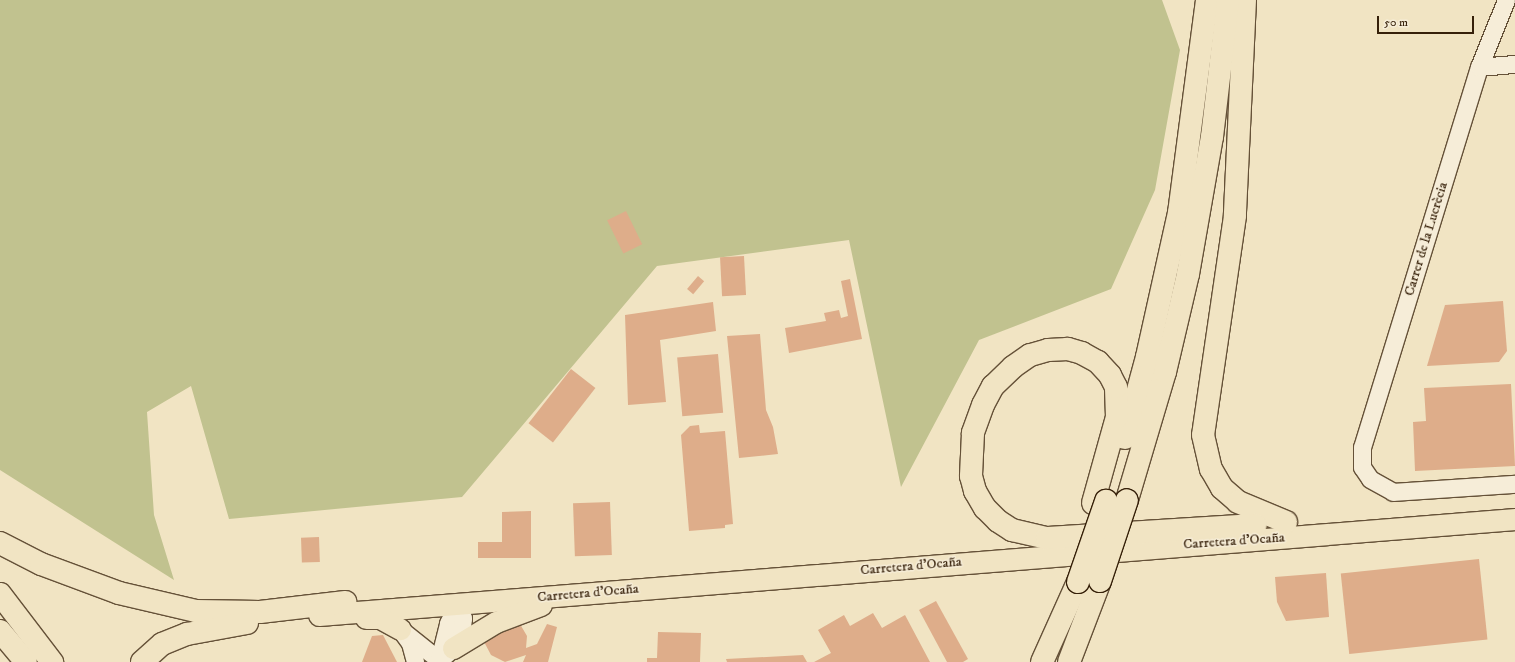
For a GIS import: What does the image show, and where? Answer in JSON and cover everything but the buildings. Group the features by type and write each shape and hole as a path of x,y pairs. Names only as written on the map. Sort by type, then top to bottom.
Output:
{"highway":[{"path":"1042,662 1063,610 1148,357 1168,270 1195,110 1207,0"},
{"path":"1069,662 1084,625 1128,500 1165,372 1188,274 1212,137 1228,0"},
{"path":"1245,0 1235,216 1204,435 1211,469 1222,488 1238,502 1286,522"},
{"path":"1100,502 1116,424 1118,403 1116,387 1110,375 1098,362 1082,353 1068,349 1048,350 1030,355 1013,366 993,386 983,405 973,433 971,476 975,491 985,508 998,521 1012,530 1047,538 1256,525"},
{"path":"0,543 41,564 119,594 196,611 260,612 353,601"},
{"path":"0,594 52,662"},
{"path":"142,662 162,644 187,634 224,626 306,616"},
{"path":"1075,662 1084,625"},
{"path":"0,631 26,662"},
{"path":"0,645 11,662"}],"main road":[{"name":"Carretera d'Ocaña","path":"353,601 691,571 1043,547 1214,531 1286,522 1515,504"},
{"name":"Carretera d'Ocaña","path":"306,616 1515,519"},
{"path":"353,601 449,598 458,604 467,596 645,582 691,571"},
{"path":"443,657 516,612 543,604 630,589"},
{"path":"306,616 326,622 380,618 400,629"}],"street":[{"name":"Carrer de la Lucrècia","path":"1506,0 1479,67 1362,447 1362,467 1370,479 1393,492 1515,484"},
{"path":"1479,67 1515,64"},
{"path":"400,629 443,657 463,625 458,604"},
{"path":"400,629 410,643 415,662"}],"green space":[{"path":"0,0 1162,0 1180,50 1155,190 1111,289 979,340 901,487 849,240 657,266 462,497 229,519 191,386 147,412 154,515 174,580 0,470"}]}
